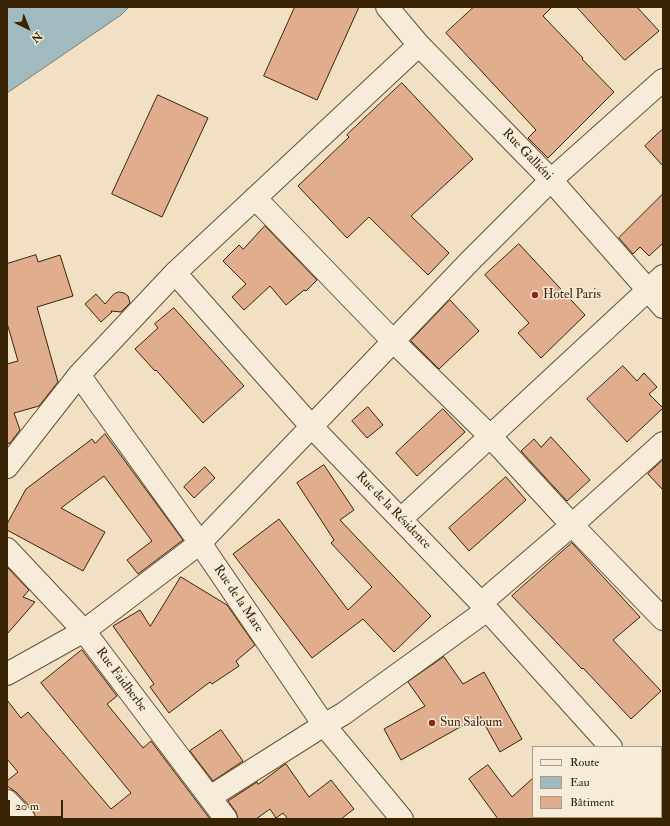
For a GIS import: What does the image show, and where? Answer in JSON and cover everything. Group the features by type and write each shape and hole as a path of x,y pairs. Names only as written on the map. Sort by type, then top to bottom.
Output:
{"street":[{"name":"Rue Galliéni","path":"387,7 419,45 551,180 655,283 663,307"},
{"path":"7,467 79,375 175,274 419,45"},
{"path":"7,674 84,632 200,543 471,260 551,180 663,80"},
{"path":"255,198 393,341 490,436 572,525 663,619"},
{"name":"Rue de la Résidence","path":"175,274 311,426 484,607 610,746"},
{"path":"401,519 655,283"},
{"name":"Rue de la Mare","path":"79,375 200,543 324,724 402,819"},
{"path":"210,797 324,724 343,714 484,607 663,443"},
{"name":"Rue Faidherbe","path":"7,549 84,632 226,819"},
{"path":"7,801 24,819"}],"water":[{"path":"7,7 129,7 121,15 7,93"}],"building":[{"path":"295,7 359,7 317,100 264,76"},
{"path":"474,7 552,7 543,16 614,92 548,158 528,138 536,130 446,33"},
{"path":"577,7 637,7 659,31 625,60"},
{"path":"402,83 473,159 411,216 449,253 428,275 369,217 347,238 298,186 349,137 347,135"},
{"path":"158,95 208,118 162,217 112,194"},
{"path":"663,129 663,166 645,146"},
{"path":"663,194 663,243 649,256 640,247 633,254 619,238"},
{"path":"265,226 317,280 306,291 304,290 286,305 270,286 244,310 232,297 246,284 223,261 239,245 243,249"},
{"name":"Hotel Paris","path":"519,244 585,315 541,358 518,333 529,323 485,275"},
{"path":"36,255 38,262 60,255 73,296 37,307 58,382 39,406 14,413 20,430 10,443 7,444 7,364 18,361 7,323 7,264"},
{"path":"119,292 128,296 130,303 121,312 111,311 112,312 101,322 85,304 96,294 105,304 114,294"},
{"path":"450,300 479,331 439,369 411,341"},
{"path":"174,308 244,386 203,423 156,370 155,371 135,349 158,328 155,324"},
{"path":"623,366 637,381 644,373 657,387 649,394 663,408 627,442 587,399"},
{"path":"368,407 383,425 367,438 352,421"},
{"path":"443,409 465,432 417,476 396,453"},
{"path":"105,434 183,540 138,574 127,560 152,541 104,476 61,508 105,532 83,571 7,530 7,524 26,489 92,439 95,443"},
{"path":"551,437 590,480 567,501 521,451 534,439 541,447"},
{"path":"663,460 663,490 648,474"},
{"path":"324,465 354,510 340,520 431,616 394,652 363,619 312,658 233,554 279,519 348,610 372,587 331,543 334,540 297,483"},
{"path":"205,467 215,478 194,498 184,487"},
{"path":"506,477 526,500 469,551 449,528"},
{"path":"572,543 640,617 613,640 661,691 631,719 512,596"},
{"path":"7,567 29,590 23,597 35,602 7,634"},
{"path":"181,577 227,605 255,645 236,661 239,666 212,684 210,682 169,713 150,687 154,684 113,626 140,610 150,626"},
{"path":"82,650 117,696 107,704 143,748 151,741 210,819 36,819 33,810 16,792 7,786 7,781 18,772 7,759 7,700 21,718 28,712 111,809 131,793 41,683"},
{"name":"Sun Saloum","path":"444,657 463,684 484,672 522,739 500,752 480,716 401,760 384,729 425,706 408,682"},
{"path":"221,730 243,761 213,781 190,751"},
{"path":"286,764 309,797 331,780 354,809 341,819 288,819 283,813 276,818 270,809 256,819 238,819 236,812 228,801 257,782 258,784"},
{"path":"488,765 512,797 532,779 533,819 498,819 469,779"}],"place":[{"name":"Hotel Paris","path":"535,295"},
{"name":"Sun Saloum","path":"432,723"}]}
